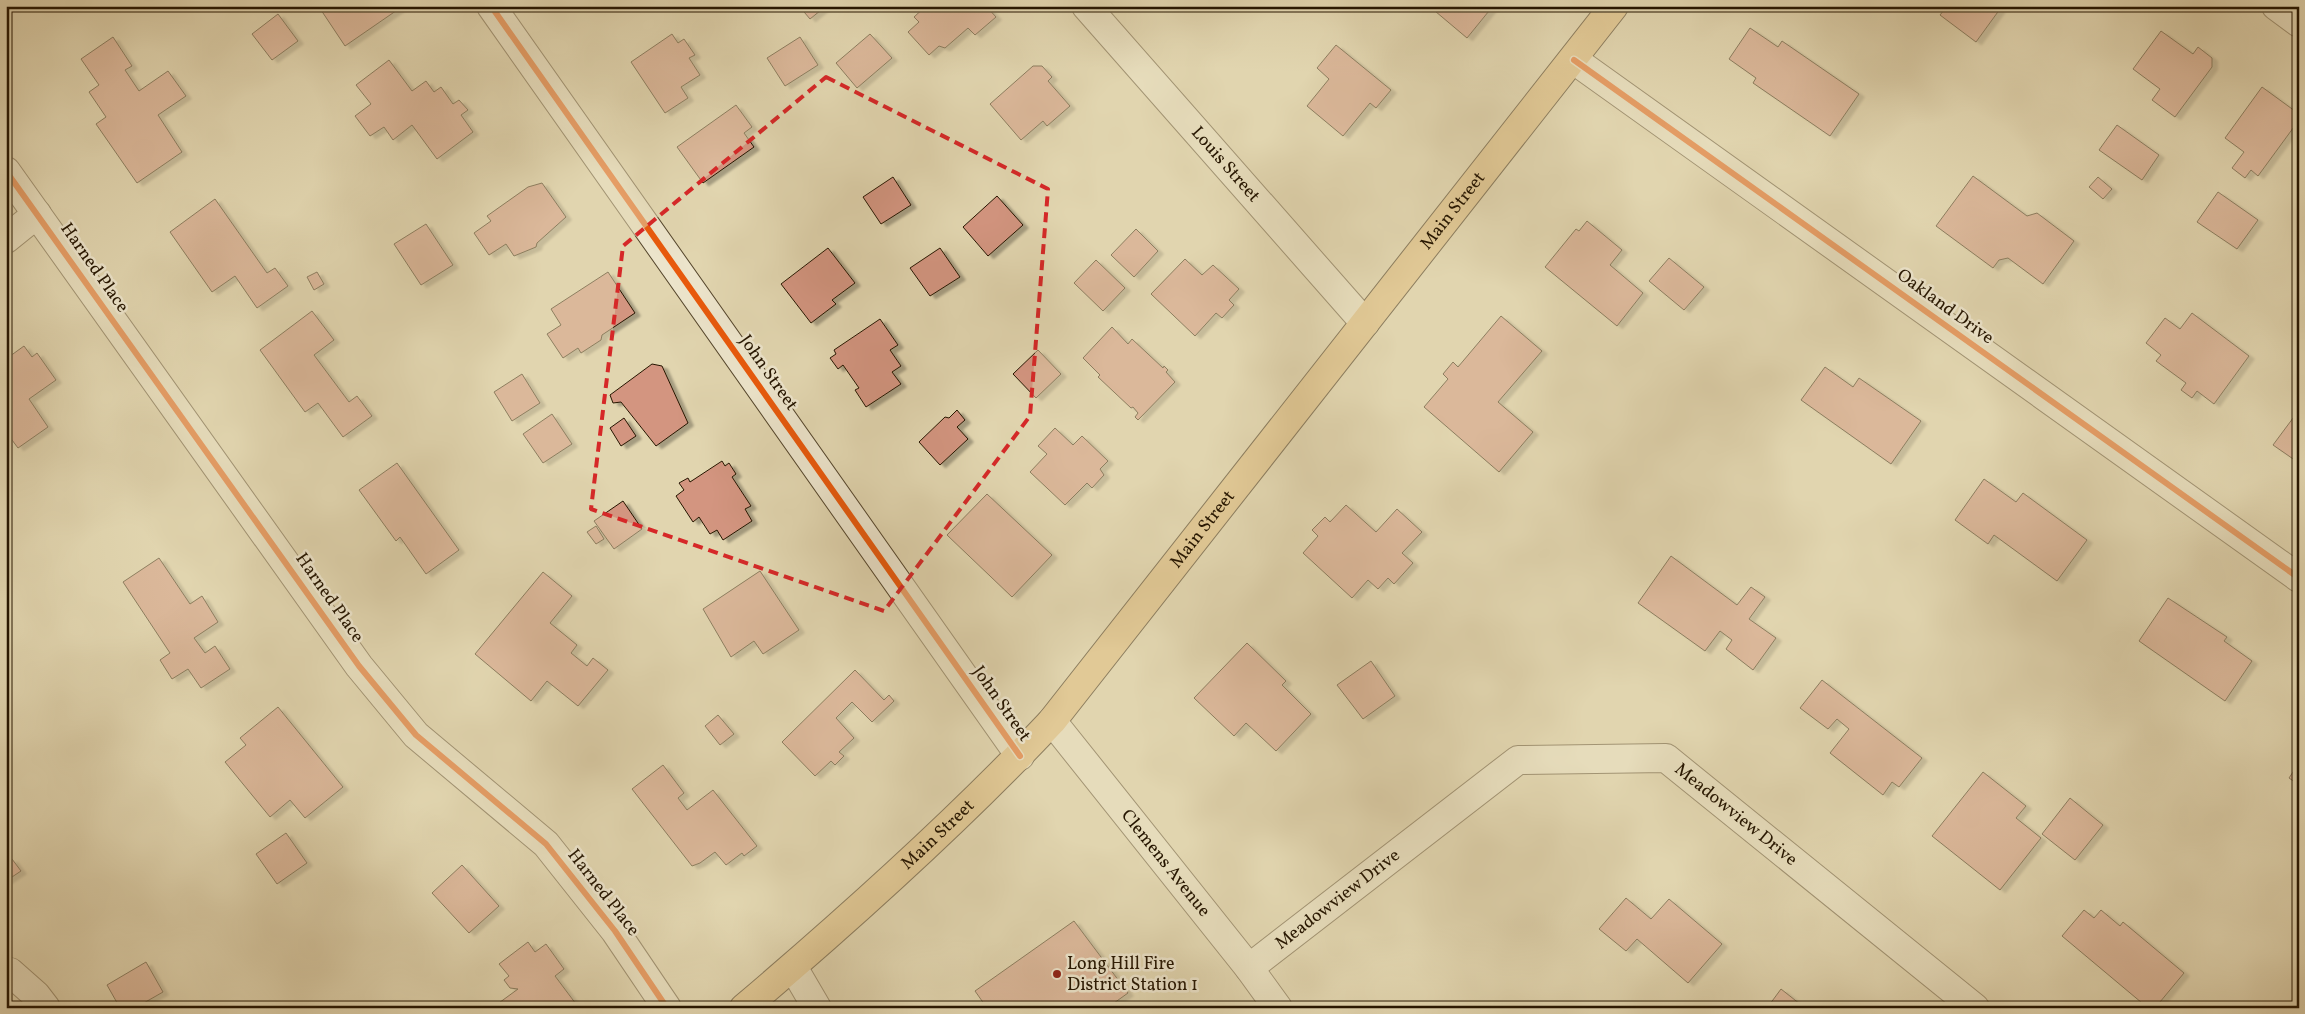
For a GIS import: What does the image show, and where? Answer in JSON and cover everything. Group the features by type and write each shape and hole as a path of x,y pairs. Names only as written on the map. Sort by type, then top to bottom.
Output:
{"main road":[{"name":"Main Street","path":"744,1008 840,926 1020,756 1052,721 1574,60 1614,6"}],"street":[{"name":"John Street","path":"491,6 1020,756"},
{"name":"Louis Street","path":"1086,6 1365,324"},
{"name":"Oakland Drive","path":"1574,60 2299,578"},
{"name":"Harned Place","path":"6,171 359,666 416,735 546,844 615,931 667,1008"},
{"path":"6,239 37,214"},
{"name":"Clemens Avenue","path":"1052,721 1249,968 1278,1008"},
{"name":"Meadowview Drive","path":"1249,968 1518,760 1666,758 1975,1008"},
{"path":"793,967 817,1008"},
{"path":"6,974 10,972 36,995 46,1008"}],"highlighted area":[{"path":"826,77 1048,189 1030,416 884,611 591,509 623,246"}],"building":[{"path":"320,6 403,6 345,46"},
{"path":"799,6 826,6 810,19"},
{"path":"926,6 986,6 996,17 975,35 968,28 945,48 939,46 929,55 908,32 919,22 914,17"},
{"path":"1429,6 1493,6 1467,38"},
{"path":"1947,6 1996,6 2000,9 1976,42 1940,15"},
{"path":"278,14 298,41 272,60 252,34"},
{"path":"1750,28 1778,47 1782,41 1859,94 1830,136 1753,83 1756,78 1729,59"},
{"path":"2161,31 2193,54 2198,47 2212,58 2212,67 2175,117 2152,100 2160,89 2133,69"},
{"path":"672,34 678,43 684,39 695,55 689,58 700,75 681,87 688,98 665,113 631,62"},
{"path":"870,34 892,58 857,88 836,63"},
{"path":"113,37 132,66 125,70 139,91 168,71 186,96 158,115 182,152 137,183 96,124 106,117 89,92 99,85 81,59"},
{"path":"800,37 818,65 785,86 767,58"},
{"path":"1336,45 1391,90 1376,108 1370,103 1343,136 1307,106 1329,79 1317,68"},
{"path":"389,60 412,91 426,81 434,92 441,87 453,104 459,100 468,110 461,115 473,132 437,159 412,125 393,140 384,127 370,136 355,116 371,104 356,85"},
{"path":"1033,66 1042,66 1052,77 1048,81 1070,106 1047,126 1043,121 1021,140 990,104"},
{"path":"2262,87 2299,114 2299,120 2258,176 2251,170 2245,178 2232,168 2244,152 2225,138"},
{"path":"736,105 752,127 744,133 754,147 703,183 677,147"},
{"path":"2117,125 2159,155 2142,180 2099,150"},
{"path":"1973,176 2027,216 2037,213 2074,241 2043,284 2008,258 1999,260 1993,268 1936,226"},
{"path":"893,177 911,205 881,224 863,197"},
{"path":"2098,177 2112,189 2103,199 2089,187"},
{"path":"542,183 566,217 537,243 536,247 514,256 506,244 489,255 474,233 491,221 487,216 528,187"},
{"path":"2218,192 2258,220 2237,249 2197,222"},
{"path":"997,196 1023,225 988,256 963,227"},
{"path":"215,199 267,273 275,268 288,286 257,308 235,276 212,292 170,232"},
{"path":"1587,221 1622,250 1610,265 1643,293 1617,326 1545,267 1576,229 1579,231"},
{"path":"426,224 453,265 421,285 394,244"},
{"path":"1136,229 1158,251 1134,277 1111,255"},
{"path":"828,248 855,283 832,300 836,304 811,323 781,284"},
{"path":"940,248 960,277 930,296 910,268"},
{"path":"1669,258 1704,287 1684,310 1649,281"},
{"path":"1185,259 1202,275 1213,265 1239,289 1229,300 1234,305 1222,318 1216,313 1195,336 1151,294"},
{"path":"1096,260 1125,288 1103,311 1074,283"},
{"path":"317,272 324,284 314,290 307,277"},
{"path":"608,272 635,313 602,335 601,340 581,353 578,348 563,358 547,334 561,325 551,309"},
{"path":"312,311 334,340 314,355 349,402 357,396 372,416 343,437 318,403 305,412 260,350"},
{"path":"2192,313 2249,356 2214,404 2197,391 2192,398 2181,390 2186,383 2156,361 2161,355 2146,343 2165,318 2180,329"},
{"path":"1501,316 1542,351 1498,402 1533,432 1499,472 1424,407 1448,379 1443,374 1453,362 1458,367"},
{"path":"880,319 898,345 890,350 901,366 892,372 901,384 866,407 855,390 859,388 843,365 838,369 830,358 836,354 834,350"},
{"path":"1112,327 1128,344 1132,339 1163,368 1164,366 1168,370 1166,372 1175,382 1138,420 1135,417 1138,413 1133,407 1131,408 1098,377 1100,375 1083,358"},
{"path":"24,346 32,357 37,353 56,380 29,399 48,427 18,448 6,432 6,359"},
{"path":"1038,350 1061,374 1036,398 1013,374"},
{"path":"652,364 662,366 688,423 656,446 621,402 613,403 610,395"},
{"path":"1825,367 1853,387 1859,378 1921,421 1891,464 1801,400"},
{"path":"522,374 540,403 512,421 494,392"},
{"path":"957,410 965,420 957,427 968,439 940,465 919,442 945,417 949,418"},
{"path":"2299,410 2299,463 2273,445"},
{"path":"552,414 572,444 543,463 523,434"},
{"path":"624,418 636,436 621,446 610,428"},
{"path":"1055,428 1073,445 1082,436 1108,461 1100,469 1104,475 1092,488 1087,483 1065,505 1030,472 1047,454 1038,446"},
{"path":"722,461 725,466 729,463 736,474 732,477 751,506 745,509 752,521 723,540 717,530 710,534 699,517 693,522 676,496 684,490 679,483 688,478 690,482"},
{"path":"397,463 459,550 426,574 400,537 396,541 359,490"},
{"path":"1984,479 2016,502 2023,493 2087,540 2057,581 1994,535 1988,544 1955,520"},
{"path":"987,494 1052,555 1012,597 947,535"},
{"path":"623,501 642,529 614,549 594,521"},
{"path":"1346,505 1376,532 1397,509 1422,532 1402,553 1413,563 1394,584 1388,578 1378,589 1368,580 1352,598 1303,553 1318,536 1312,530 1325,517 1330,522"},
{"path":"596,526 604,539 596,544 587,532"},
{"path":"1671,556 1737,605 1751,587 1765,597 1749,619 1776,638 1753,670 1726,649 1732,640 1720,631 1705,651 1638,603"},
{"path":"159,558 190,604 202,596 218,622 194,638 205,653 215,646 230,669 201,688 188,669 172,679 160,660 170,653 123,582"},
{"path":"760,571 799,630 763,654 754,641 731,657 703,609"},
{"path":"543,572 572,596 550,623 577,645 571,653 587,666 593,658 608,670 578,706 547,681 531,701 475,654"},
{"path":"2168,598 2227,637 2224,641 2252,661 2225,701 2139,641"},
{"path":"1247,643 1286,681 1282,685 1311,714 1276,751 1246,723 1234,736 1194,698"},
{"path":"1371,661 1395,696 1363,719 1337,685"},
{"path":"855,670 884,700 889,695 894,701 872,722 852,702 836,718 854,738 839,752 844,756 835,765 831,761 815,776 782,742"},
{"path":"1822,680 1922,758 1899,787 1892,782 1883,795 1830,753 1849,729 1837,719 1828,729 1800,708"},
{"path":"278,707 343,787 305,818 290,800 270,817 225,762 246,745 240,738"},
{"path":"718,715 734,734 720,745 705,726"},
{"path":"2299,763 2299,785 2289,778"},
{"path":"663,765 684,793 678,798 687,810 713,790 757,846 744,856 742,853 726,865 715,852 700,863 692,866 632,789"},
{"path":"1983,772 2026,806 2016,818 2041,838 2000,890 1932,836"},
{"path":"2070,798 2103,825 2075,860 2042,834"},
{"path":"286,833 307,863 277,884 256,854"},
{"path":"12,859 21,871 6,881 6,863"},
{"path":"462,865 499,906 469,933 432,893"},
{"path":"1626,898 1651,919 1669,899 1722,944 1688,983 1637,939 1626,951 1599,929"},
{"path":"2084,910 2094,918 2101,910 2120,926 2123,922 2184,973 2155,1008 2148,1008 2062,936"},
{"name":"Long Hill Fire District Station 1","path":"1074,921 1128,993 1107,1008 987,1008 975,991"},
{"path":"528,942 535,952 546,944 564,969 555,976 579,1008 492,1008 518,989 510,988 504,980 509,976 499,964"},
{"path":"146,962 163,992 135,1008 120,1008 107,985"},
{"path":"1781,989 1805,1008 1767,1008"}],"cycle path":[{"path":"491,6 1020,756"},
{"path":"1574,60 2299,578"},
{"path":"6,171 359,666 416,735 546,844 615,931 667,1008"}],"place":[{"name":"Long Hill Fire District Station 1","path":"1057,974"}]}
